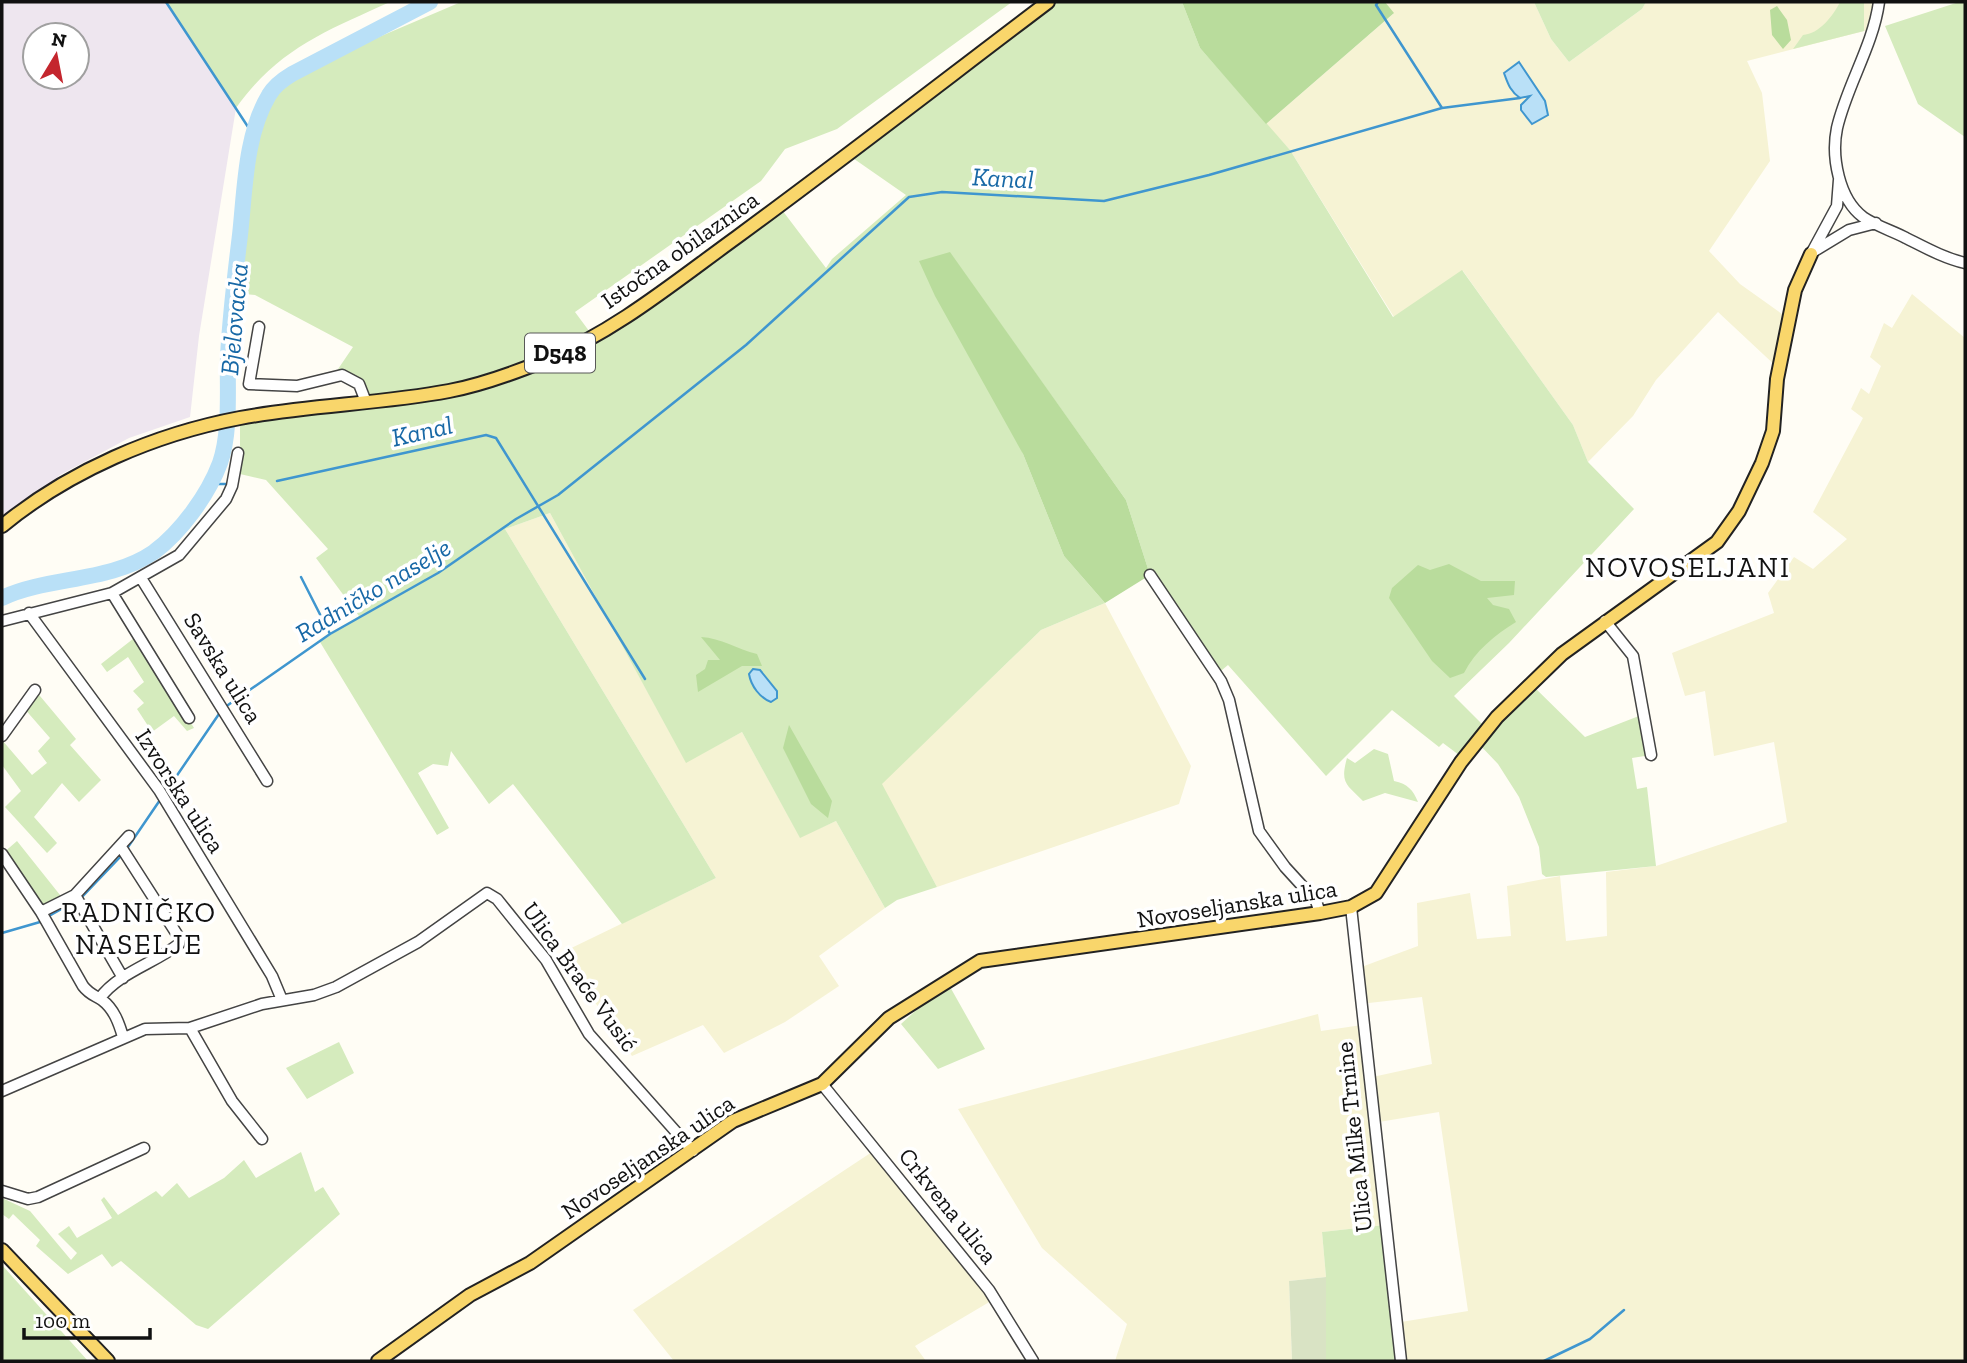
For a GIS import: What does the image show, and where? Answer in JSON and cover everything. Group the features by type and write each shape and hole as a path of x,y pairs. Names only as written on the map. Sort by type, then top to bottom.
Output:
{"main road":[{"name":"Istočna obilaznica","path":"2,526 58,487 100,464 179,433 240,418 450,391 499,378 593,337 635,312 779,206 1048,2"},
{"name":"Novoseljanska ulica","path":"378,1361 470,1296 530,1263 733,1121 822,1084 889,1018 980,961 1320,913 1351,907 1376,893 1461,762 1497,717 1562,653 1717,542 1739,511 1762,463 1773,431 1777,379 1793,300 1811,254"},
{"path":"2,1250 108,1361"}],"street":[{"path":"1811,254 1837,206 1837,129 1877,21 1879,2"},
{"path":"1839,178 1850,203 1864,217 1944,258 1965,263"},
{"path":"1811,254 1849,230 1877,223"},
{"path":"259,327 249,384 297,386 342,375 359,384 366,402"},
{"path":"2,621 112,593 179,555 213,517 232,486 238,453"},
{"path":"1150,575 1221,681 1229,700 1259,831 1284,867 1316,901 1320,913"},
{"name":"Savska ulica","path":"141,578 267,781"},
{"path":"112,593 189,718"},
{"name":"Izvorska ulica","path":"29,613 159,790 272,976 282,1000"},
{"path":"1605,621 1633,656 1651,755"},
{"path":"2,736 35,690"},
{"path":"41,912 75,895 130,836"},
{"path":"100,998 124,978 179,944 180,939 121,847"},
{"path":"2,854 41,912 83,986 90,995 100,998 117,1019 123,1037"},
{"name":"Ulica Braće Vusić","path":"282,1000 314,995 339,985 418,942 487,894 497,899 546,960 589,1034 693,1151"},
{"path":"75,895 124,978"},
{"name":"Ulica Milke Trnine","path":"1351,907 1401,1361"},
{"path":"2,1091 123,1037 159,1027 190,1028 282,1000"},
{"path":"190,1028 232,1101 262,1139"},
{"name":"Crkvena ulica","path":"822,1084 989,1290 1033,1361"},
{"path":"2,1191 28,1199 38,1197 144,1148"}],"shaded area":[{"path":"2,2 166,2 236,108 199,336 190,417 129,438 60,475 2,522"},
{"path":"1385,2 1534,2 1551,39 1569,62 1642,9 1646,2 1879,2 1872,29 1747,61 1762,93 1770,161 1709,251 1740,284 1789,319 1779,369 1718,312 1656,380 1633,416 1588,462 1573,425 1463,271 1394,317 1290,150 1266,124 1393,14"},
{"path":"1912,294 1965,338 1965,1361 1401,1361 1395,1323 1468,1311 1439,1112 1373,1123 1385,1225 1322,1232 1326,1277 1289,1281 1292,1361 1115,1361 1127,1324 1042,1248 958,1109 1318,1014 1321,1031 1362,1025 1368,1078 1432,1064 1422,997 1360,1004 1356,969 1418,946 1417,903 1470,893 1477,939 1511,936 1507,886 1560,876 1566,941 1607,936 1606,872 1656,866 1787,822 1774,742 1714,756 1705,691 1685,696 1672,653 1774,613 1768,593 1794,557 1813,569 1847,539 1813,512 1863,418 1851,409 1861,388 1869,394 1881,366 1870,357 1884,323 1892,328"},
{"path":"550,513 686,762 742,732 800,837 836,821 885,908 819,956 839,986 785,1022 724,1053 703,1025 632,1056 561,953 716,878 505,529"},
{"path":"1105,603 1191,766 1179,804 937,887 881,784 1041,630"},
{"path":"872,1152 991,1301 915,1346 926,1361 674,1361 633,1310"}],"green space":[{"path":"166,2 390,2 345,22 286,56 252,88 236,108"},
{"path":"461,2 1012,2 837,129 785,149 761,181 575,312 592,335 779,206 826,268 832,259 906,195 847,154 1048,2 1182,2 1200,48 1290,150 1393,317 1462,270 1573,425 1588,462 1634,509 1509,643 1454,696 1484,726 1459,755 1443,743 1439,747 1392,710 1326,776 1228,665 1216,675 1150,575 1126,500 950,253 1023,454 1064,556 1105,603 1041,630 882,784 937,887 897,900 885,908 836,821 800,838 742,732 686,763 550,513 505,529 716,878 622,924 513,784 489,804 451,751 448,766 433,764 418,773 449,828 437,835 320,642 359,616 316,558 328,549 266,480 240,474 240,418 369,402 364,384 334,375 353,347 255,295 234,293 246,174 262,114 275,91 292,74"},
{"path":"1182,2 1385,2 1394,13 1266,124 1200,48"},
{"path":"1534,2 1646,2 1642,9 1569,62 1551,39"},
{"path":"1840,2 1864,2 1864,31 1793,49 1803,35 1815,31 1825,23"},
{"path":"1965,2 1965,137 1918,104 1885,26"},
{"path":"1777,6 1787,20 1791,40 1783,49 1772,35 1770,10"},
{"path":"950,252 1126,500 1150,575 1105,603 1064,556 1023,454 935,296 919,261"},
{"path":"1449,564 1481,581 1515,581 1514,595 1487,598 1493,605 1509,609 1516,622 1486,644 1464,673 1450,678 1432,661 1389,598 1392,588 1418,565 1430,570"},
{"path":"138,635 194,728 187,731 174,716 152,732 137,709 144,703 133,691 144,682 128,657 107,672 101,664"},
{"path":"701,637 715,639 757,654 762,666 742,666 698,692 696,675 705,669 708,660 720,660"},
{"path":"1531,684 1585,737 1644,714 1651,755 1632,758 1637,789 1647,787 1656,866 1546,877 1542,874 1539,847 1519,797 1498,764 1477,742"},
{"path":"35,690 76,739 70,745 101,780 79,802 62,783 34,817 57,843 47,853 5,807 21,791 2,765 2,740 32,775 47,763 38,751 50,738 23,707"},
{"path":"789,725 832,801 828,818 811,804 783,748"},
{"path":"1374,749 1388,754 1394,781 1409,788 1418,802 1385,793 1363,801 1349,787 1344,773 1347,758 1355,763"},
{"path":"17,841 64,900 41,912 2,854"},
{"path":"949,985 985,1049 938,1069 901,1024 936,992"},
{"path":"339,1042 354,1073 307,1099 286,1068"},
{"path":"301,1152 315,1192 323,1187 340,1214 208,1329 196,1325 121,1261 112,1267 102,1254 68,1274 36,1246 40,1240 13,1214 9,1219 2,1214 2,1198 30,1211 71,1260 77,1253 58,1234 69,1226 77,1238 112,1218 101,1200 104,1197 118,1215 156,1191 162,1197 177,1183 189,1198 224,1178 244,1160 256,1178"},
{"path":"1385,1225 1401,1361 1326,1361 1326,1277 1322,1232"},
{"path":"2,1265 88,1361 2,1361"},
{"path":"1326,1277 1326,1361 1292,1361 1289,1281"}],"water":[{"path":"1519,62 1545,101 1548,115 1532,124 1521,110 1521,105 1530,96 1520,98 1510,87 1504,73"},
{"path":"753,669 760,670 777,691 777,698 771,702 757,691 749,674"}],"waterway":[{"path":"166,2 254,136"},
{"name":"Bjelovacka","path":"2,598 136,562 164,544 193,512 215,475 226,438 230,326 245,181 255,127 261,111 273,89 288,76 430,2"},
{"name":"Kanal","path":"228,705 330,634 438,573 516,519 558,495 746,345 909,197 942,192 1104,201 1209,175 1442,108 1376,5 1378,2"},
{"path":"1442,108 1520,98"},
{"name":"Kanal","path":"277,481 486,435 496,438 645,679"},
{"path":"209,484 226,484"},
{"path":"301,577 330,634"},
{"name":"Radničko naselje","path":"165,793 221,711"},
{"name":"Radničko naselje","path":"128,847 160,800"},
{"name":"Radničko naselje","path":"82,897 123,854"},
{"name":"Radničko naselje","path":"49,916 74,902"},
{"name":"Radničko naselje","path":"2,933 40,922"},
{"path":"1544,1361 1590,1339 1624,1310"}],"district":[{"name":"NOVOSELJANI","path":"1688,567"},
{"name":"RADNIČKO NASELJE","path":"139,928"}]}
